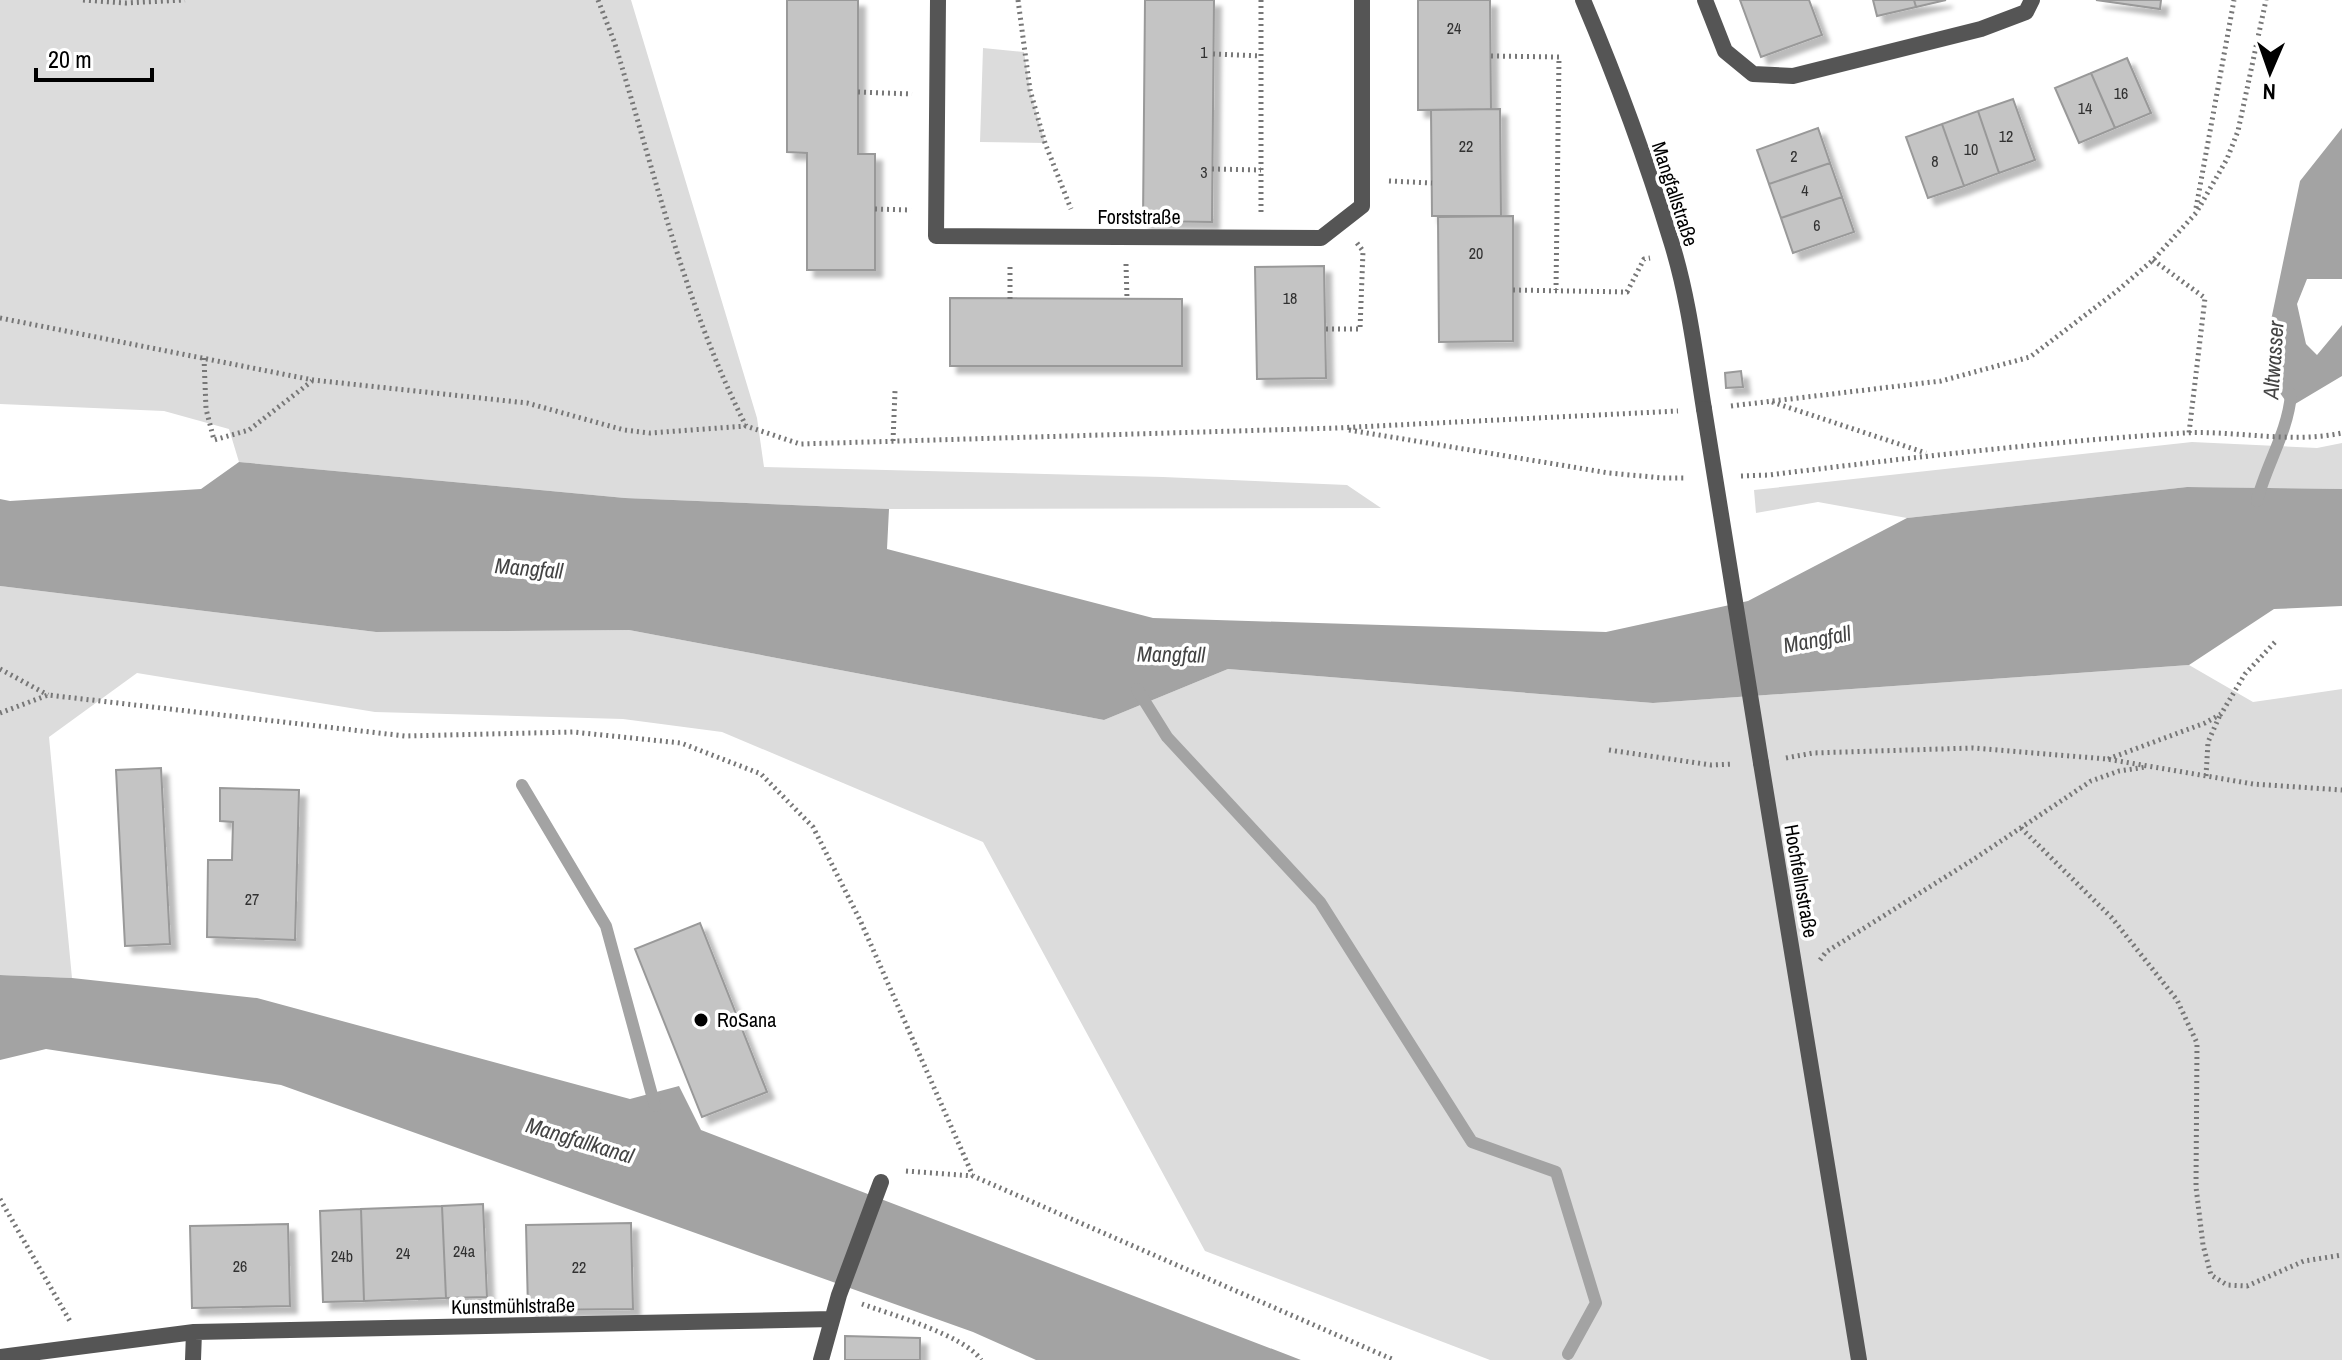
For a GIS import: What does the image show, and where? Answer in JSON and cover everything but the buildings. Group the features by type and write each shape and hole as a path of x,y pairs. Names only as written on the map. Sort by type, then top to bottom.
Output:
{"street":[{"name":"Forststraße","path":"938,0 936,236 1321,238 1340,223"},
{"path":"1340,223 1362,206 1362,0"},
{"name":"Mangfallstraße","path":"1583,0 1614,73 1675,255 1704,409"},
{"path":"1705,0 1725,51 1753,74 1793,76 1981,29 2026,12 2032,0"},
{"name":"Hochfellnstraße","path":"1704,409 1859,1360"},
{"path":"821,1360 839,1295 881,1182"},
{"name":"Kunstmühlstraße","path":"0,1357 194,1332 832,1319"},
{"path":"193,1360 194,1332"}],"path":[{"path":"83,0 125,3 185,0"},
{"path":"598,0 614,41 694,302 726,387 746,426"},
{"path":"1018,0 1030,90 1045,143 1073,215 1076,237"},
{"path":"1260,237 1261,0"},
{"path":"2196,213 2234,0"},
{"path":"0,318 313,380 527,403 624,430 650,433 746,426 800,444 1336,428 1704,409 1941,381 2030,357 2153,260 2196,213 2227,159 2238,131 2266,0"},
{"path":"1213,54 1261,56"},
{"path":"1491,56 1559,57 1556,290"},
{"path":"858,92 937,96"},
{"path":"1212,169 1261,170"},
{"path":"1362,180 1432,183"},
{"path":"1326,329 1360,329 1363,251 1340,223"},
{"path":"1513,290 1627,292 1644,259 1675,255"},
{"path":"2153,260 2205,298 2189,433"},
{"path":"204,358 206,409 214,440 249,430 313,380"},
{"path":"893,441 895,391"},
{"path":"1771,402 1931,455"},
{"path":"1336,428 1609,473 1663,478"},
{"path":"1769,475 2064,441 2189,433 2280,438 2342,433"},
{"path":"2206,776 2208,742 2221,714 2245,674 2277,640"},
{"path":"0,669 48,695 405,736 573,732 681,743 761,774 813,827 860,920 973,1176"},
{"path":"0,713 48,695"},
{"path":"2107,759 2205,723 2221,714"},
{"path":"1609,750 1711,765 1761,763 1813,753 1973,748 2107,759 2253,784 2342,790"},
{"path":"1799,985 1826,952 2091,781 2119,771 2151,766"},
{"path":"2021,828 2112,918 2177,1000 2197,1043 2196,1187 2203,1245 2211,1275 2227,1285 2247,1286 2304,1261 2342,1255"},
{"path":"881,1182 898,1170 973,1176 1394,1360"},
{"path":"0,1199 85,1345"},
{"path":"839,1295 957,1339 981,1360"}],"shaded area":[{"path":"0,0 631,0 757,418 764,467 1347,485 1381,508 889,509 625,498 239,462 229,429 164,411 0,404"},
{"path":"983,48 1024,52 1030,90 1045,143 980,142"},
{"path":"2192,442 2317,448 2342,443 2342,489 2187,487 1907,518 1818,502 1756,513 1754,490"},
{"path":"0,586 376,632 629,630 1104,720 1228,669 1653,703 2189,665 2253,702 2342,689 2342,1360 1490,1360 1205,1251 983,842 722,732 623,719 375,712 137,673 49,737 72,978 0,975"}],"water":[{"path":"2342,128 2342,279 2307,279 2297,304 2306,344 2317,355 2342,325 2342,376 2290,407 2270,379 2269,330 2300,181"},
{"name":"Mangfall","path":"239,462 625,498 889,509 887,549 1153,618 1606,632 1748,601 1907,518 2187,487 2342,489 2342,606 2274,609 2189,665 1653,703 1228,669 1104,720 629,630 376,632 0,586 0,499 10,501 201,489"},
{"name":"Mangfallkanal","path":"0,975 72,978 257,998 630,1099 679,1086 701,1130 1301,1360 1036,1360 973,1332 281,1085 46,1049 0,1060"}],"waterway":[{"name":"Altwasser","path":"2257,501 2286,422 2291,394"},
{"path":"1137,689 1167,737 1320,902 1472,1142 1556,1172 1596,1303 1568,1354"},
{"path":"522,785 606,926 655,1106"}],"place":[{"name":"RoSana","path":"701,1020"}]}
